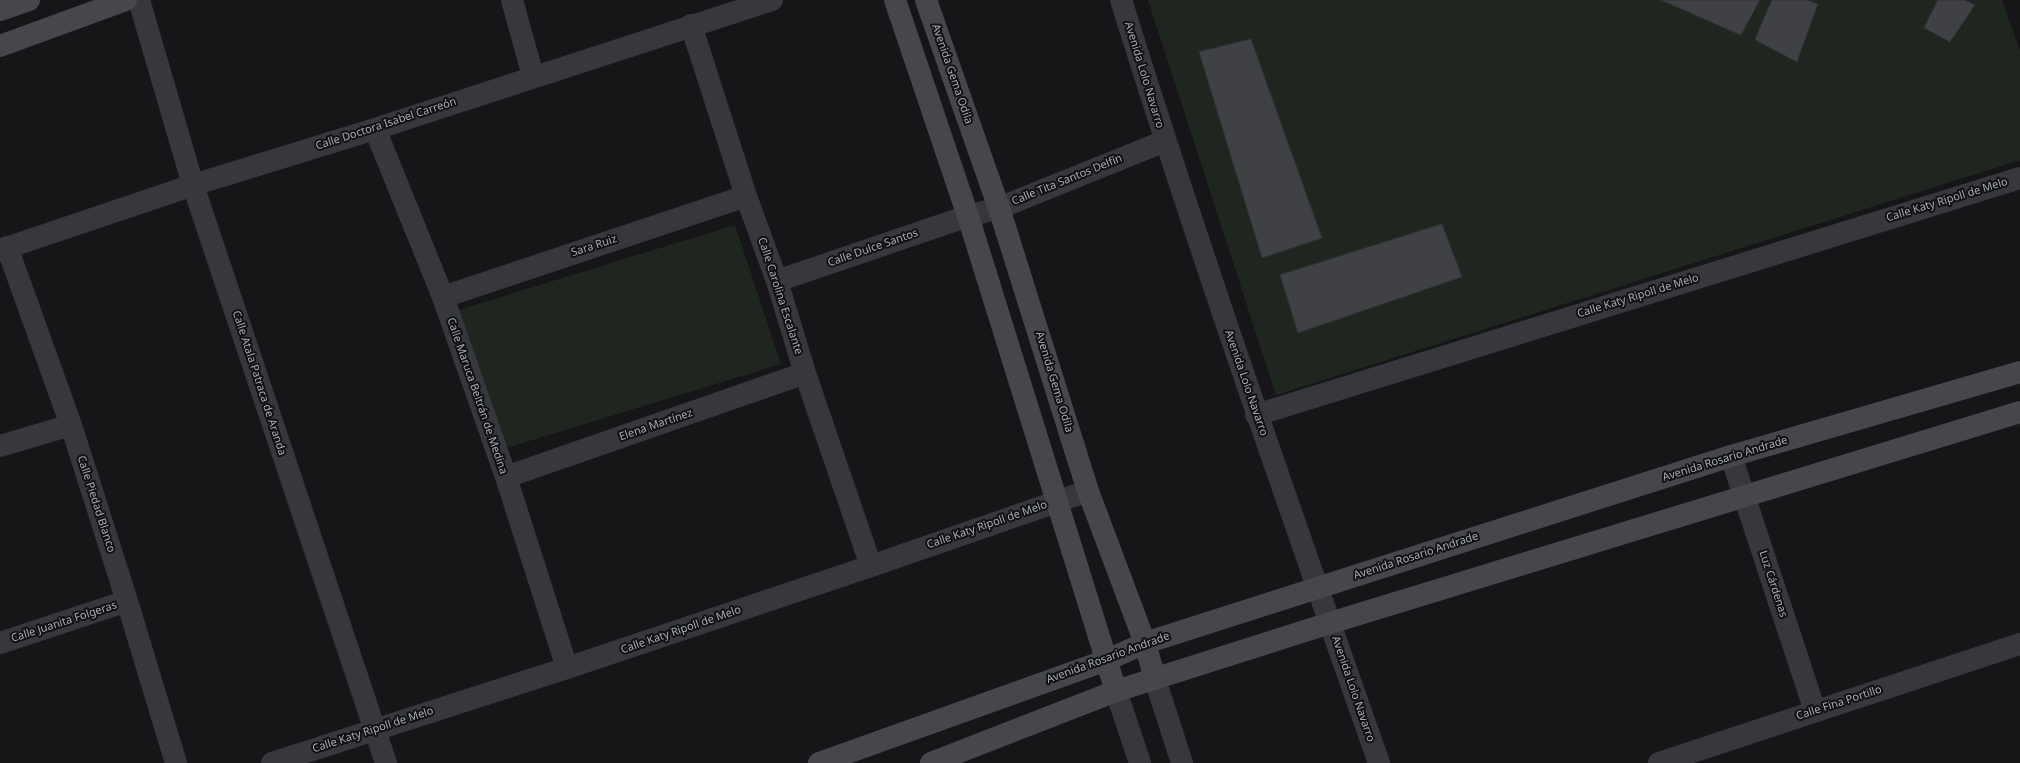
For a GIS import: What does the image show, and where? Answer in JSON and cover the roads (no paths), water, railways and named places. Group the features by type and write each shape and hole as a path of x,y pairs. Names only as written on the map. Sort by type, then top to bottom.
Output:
{"street":[{"path":"0,10 29,0"},
{"path":"0,46 126,0"},
{"name":"Calle Atala Patraca de Aranda","path":"139,0 193,185 386,763"},
{"path":"512,0 533,76"},
{"name":"Calle Doctora Isabel Carreón","path":"4,248 193,185 375,129 533,76 772,0"},
{"path":"895,0 968,216 1056,501 1140,763"},
{"name":"Avenida Gema Odila","path":"926,0 999,208 1088,491 1145,643 1182,763"},
{"name":"Avenida Lolo Navarro","path":"1121,0 1165,141 1256,414 1379,763"},
{"name":"Calle Carolina Escalante","path":"691,25 746,196 777,281 805,373 871,566"},
{"name":"Calle Maruca Beltrán de Medina","path":"375,129 443,297 506,477 567,668"},
{"name":"Calle Tita Santos Delfín","path":"968,216 999,208 1165,141"},
{"name":"Calle Katy Ripoll de Melo","path":"1256,414 2020,178"},
{"name":"Sara Ruiz","path":"443,297 746,196"},
{"name":"Calle Dulce Santos","path":"777,281 968,216"},
{"name":"Calle Piedad Blanco","path":"4,248 71,425 128,601 176,763"},
{"name":"Avenida Rosario Andrade","path":"819,763 1107,660 1145,643 1731,456 2020,372"},
{"name":"Elena Martínez","path":"506,477 805,373"},
{"path":"931,763 1116,691 1330,623 2020,412"},
{"path":"0,446 71,425"},
{"name":"Luz Cárdenas","path":"1731,456 1815,711"},
{"name":"Calle Katy Ripoll de Melo","path":"272,763 567,668 871,566 1088,491"},
{"name":"Calle Juanita Folgeras","path":"0,643 128,601"},
{"name":"Calle Fina Portillo","path":"1659,763 2020,644"}]}
